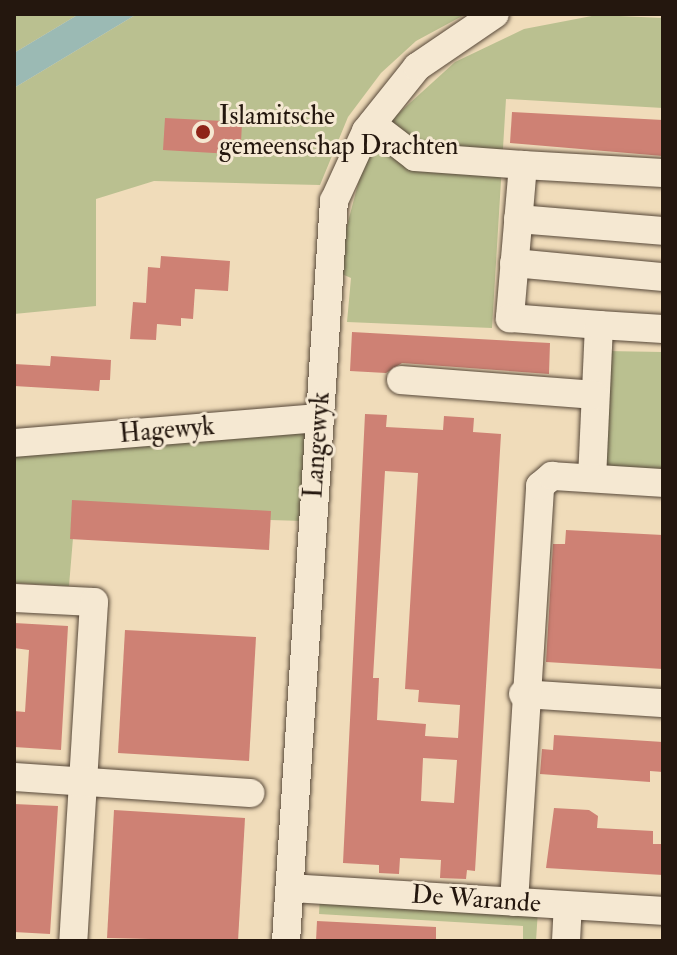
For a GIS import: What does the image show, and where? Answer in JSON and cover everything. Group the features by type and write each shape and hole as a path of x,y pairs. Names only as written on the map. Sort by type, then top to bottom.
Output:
{"street":[{"name":"Langewyk","path":"286,941 334,201 372,124 417,67 495,14"},
{"path":"372,124 415,157 663,173"},
{"path":"523,165 510,318 663,329"},
{"path":"518,219 663,231"},
{"path":"514,263 663,277"},
{"path":"592,478 599,325"},
{"path":"401,380 594,395"},
{"name":"Hagewyk","path":"14,443 320,418"},
{"path":"514,902 523,694 540,486 552,476 663,483"},
{"path":"14,598 94,602 73,941"},
{"path":"523,694 663,703"},
{"path":"14,777 250,793"},
{"name":"De Warande","path":"290,888 663,911"},
{"path":"566,941 568,906"}],"green space":[{"path":"14,14 79,14 14,53"},
{"path":"137,14 466,14 416,41 381,73 348,117 320,185 154,181 96,199 96,306 14,314 14,88"},
{"path":"597,15 663,18 663,108 506,99 492,328 347,322 351,278 335,271 362,169 389,122 455,62 524,29"},
{"path":"606,351 663,352 663,470 600,467"},
{"path":"309,428 303,521 75,514 69,586 14,583 14,452"},
{"path":"320,896 538,910 536,941 523,941 523,926 319,914"}],"water":[{"path":"79,14 137,14 14,88 14,53"}],"building":[{"path":"512,112 663,120 663,156 510,143"},
{"name":"Islamitsche gemeenschap Drachten","path":"165,118 242,122 241,143 231,142 231,154 163,150"},
{"path":"161,256 230,261 228,291 195,289 193,319 181,318 181,326 157,324 156,340 130,339 133,302 146,303 148,267 160,268"},
{"path":"352,332 550,343 549,374 402,363 386,373 350,371"},
{"path":"51,356 111,360 110,380 100,380 99,391 14,386 14,364 50,366"},
{"path":"365,414 387,415 386,427 443,430 444,416 474,418 473,432 501,434 475,871 467,870 466,879 440,878 441,860 400,858 399,874 379,873 379,865 343,863","holes":["385,471 418,473 405,689 419,690 418,702 460,705 458,738 425,736 426,724 377,720 379,678 373,678","423,758 457,760 454,803 421,801"]},
{"path":"72,500 271,511 269,550 70,539"},
{"path":"566,530 663,535 663,669 546,662 553,544 565,544"},
{"path":"14,623 68,626 61,750 14,747 14,711 25,712 29,650 14,648"},
{"path":"125,630 256,637 249,761 118,753"},
{"path":"554,735 663,742 663,772 650,771 650,782 540,774 542,749 553,750"},
{"path":"14,804 58,806 50,934 14,932"},
{"path":"554,808 589,810 598,816 597,828 653,831 653,844 663,844 663,875 546,868"},
{"path":"114,810 245,818 238,941 107,938"},
{"path":"317,921 436,927 436,941 316,941"}],"place":[{"name":"Islamitsche gemeenschap Drachten","path":"203,132"}]}
